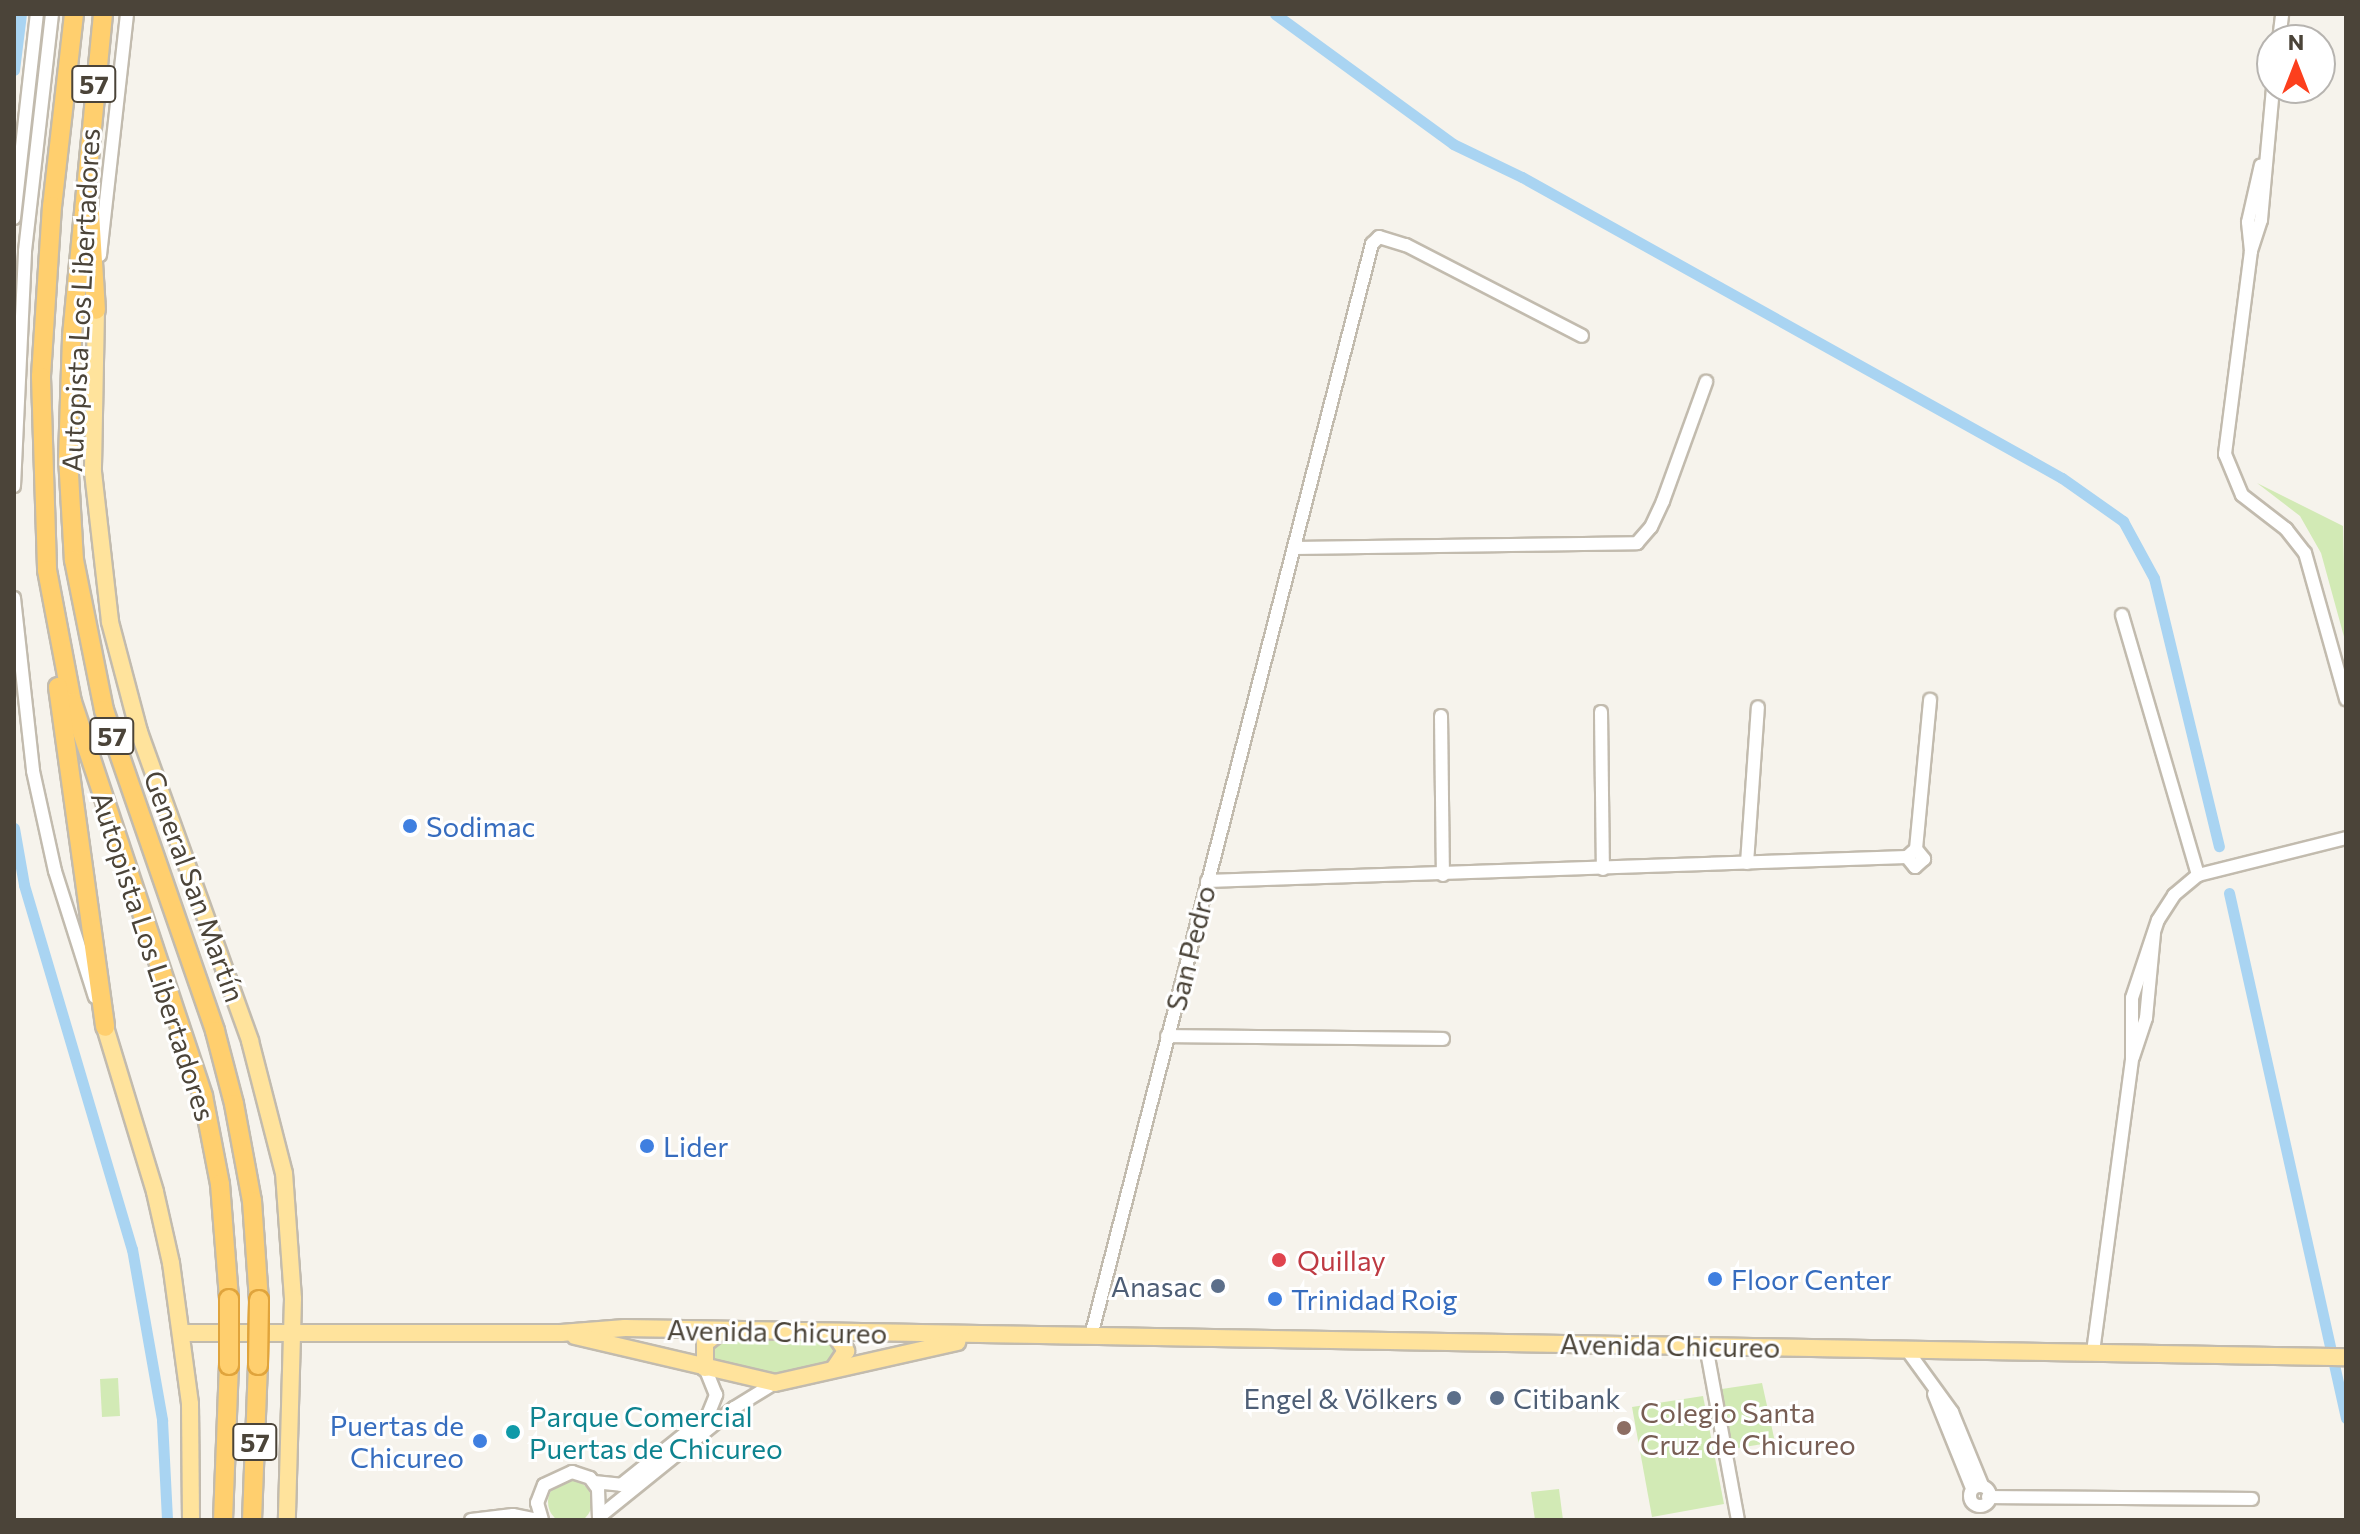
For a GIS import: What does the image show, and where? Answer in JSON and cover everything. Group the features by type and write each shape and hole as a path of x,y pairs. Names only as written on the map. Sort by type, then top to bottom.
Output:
{"highway":[{"name":"Autopista Los Libertadores","path":"74,14 52,206 40,416 52,608 82,733 203,1096 220,1184 229,1299 223,1520"},
{"name":"Autopista Los Libertadores","path":"103,14 86,155 68,420 80,600 113,741 228,1079 252,1201 259,1300 252,1520"},
{"path":"86,155 96,310"},
{"path":"52,608 105,1027"}],"main road":[{"name":"General San Martín","path":"96,310 93,472 110,622 139,732 236,999 276,1135 291,1227 290,1518"},
{"path":"105,1027 161,1216 182,1333 190,1404 191,1520"},
{"name":"Avenida Chicureo","path":"182,1333 722,1330 2337,1357"},
{"path":"705,1368 704,1345 722,1330"},
{"name":"Avenida Chicureo","path":"561,1333 775,1383 993,1336"},
{"path":"834,1333 846,1354 834,1369"}],"street":[{"path":"14,218 16,175 37,14"},
{"path":"14,486 30,197 52,14"},
{"name":"General San Martín","path":"96,310 127,14"},
{"path":"2271,104 2263,160 2248,222 2251,251 2225,438 2227,464 2242,495 2286,529 2305,553 2346,699"},
{"path":"16,175 32,178"},
{"path":"15,198 30,197"},
{"name":"San Pedro","path":"1091,1336 1374,239 1406,245 1582,336"},
{"path":"1292,554 1637,543 1651,527 1706,382"},
{"path":"14,598 39,800 64,901 105,1027"},
{"path":"2122,615 2198,875"},
{"path":"1207,881 1603,869 1911,853 1930,700"},
{"path":"1747,863 1758,707"},
{"path":"1601,712 1603,869"},
{"path":"1441,716 1443,875"},
{"path":"2093,1352 2132,1058 2146,1018 2154,931 2174,895 2198,875 2346,838"},
{"path":"1167,1036 1443,1039"},
{"path":"1706,1346 1738,1520"},
{"path":"1907,1350 1933,1391 1992,1520"},
{"path":"513,1515 538,1496 548,1480 565,1472 594,1482 621,1485 708,1415 716,1395 705,1368"},
{"path":"599,1518 734,1408 775,1383"},
{"path":"594,1482 601,1495 599,1518"},
{"path":"1982,1494 2252,1499"},
{"path":"471,1520 513,1515 540,1520 538,1496"}],"green space":[{"path":"2257,483 2343,526 2346,644 2321,553 2300,516"},
{"path":"722,1337 832,1337 837,1340 838,1361 781,1378 716,1363 713,1350"},
{"path":"118,1378 120,1416 102,1417 100,1379"},
{"path":"1762,1383 1775,1442 1726,1450 1715,1390"},
{"path":"1703,1396 1724,1504 1652,1517 1632,1407"},
{"path":"570,1480 586,1486 592,1502 586,1518 570,1524 554,1518 548,1502 554,1486"},
{"path":"1559,1489 1563,1520 1535,1520 1531,1492"}],"waterway":[{"path":"14,70 21,14"},
{"path":"1275,14 1453,144 1522,177 2062,478 2123,521 2154,578 2219,846"},
{"path":"14,828 24,885 132,1249 162,1420 167,1520"},
{"path":"2229,893 2346,1418"}],"place":[{"name":"Sodimac","path":"410,826"},
{"name":"Lider","path":"647,1146"},
{"name":"Quillay","path":"1279,1260"},
{"name":"Floor Center","path":"1715,1279"},
{"name":"Anasac","path":"1218,1286"},
{"name":"Trinidad Roig","path":"1275,1299"},
{"name":"Engel & Völkers","path":"1454,1398"},
{"name":"Citibank","path":"1497,1398"},
{"name":"Colegio Santa Cruz de Chicureo","path":"1624,1428"},
{"name":"Parque Comercial Puertas de Chicureo","path":"513,1432"},
{"name":"Puertas de Chicureo","path":"480,1441"}]}
